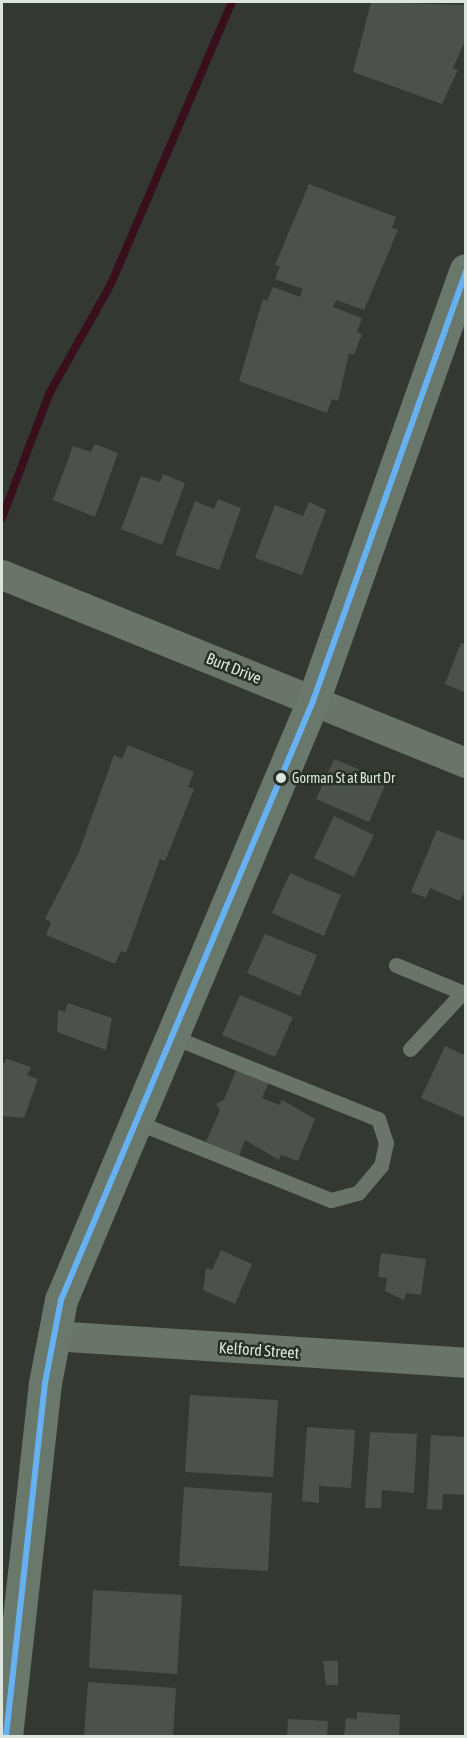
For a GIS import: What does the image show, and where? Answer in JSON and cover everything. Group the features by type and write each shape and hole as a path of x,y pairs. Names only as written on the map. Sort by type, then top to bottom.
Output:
{"main road":[{"path":"6,1737 53,1336 73,1269 133,1121 313,701 465,270"}],"street":[{"name":"Burt Drive","path":"2,575 465,763"},
{"name":"Kelford Street","path":"53,1336 465,1363"}],"lane":[{"path":"396,965 464,994 410,1049"},
{"path":"133,1121 199,1151 331,1200 358,1193 381,1166 386,1143 378,1119 237,1059 170,1036"}],"building":[{"path":"371,2 466,5 466,39 453,68 458,70 442,104 353,72"},
{"path":"309,184 396,217 392,228 398,230 364,310 336,300 333,307 362,318 357,332 362,334 354,355 349,353 338,401 332,399 327,413 239,381 263,299 267,301 273,287 300,297 303,289 275,279 280,266 275,265"},
{"path":"95,444 118,453 95,517 53,500 73,446 91,452"},
{"path":"163,474 185,483 162,545 121,529 141,476 160,482"},
{"path":"218,499 241,508 219,570 175,555 195,501 214,509"},
{"path":"309,502 326,510 302,575 255,558 275,505 303,516"},
{"path":"461,643 466,645 466,693 445,684"},
{"path":"128,745 194,772 188,787 194,789 165,861 160,859 126,953 121,951 115,964 46,935 51,922 45,919 79,852 114,755 122,759"},
{"path":"334,759 387,781 369,822 316,799"},
{"path":"334,816 374,835 354,877 314,858"},
{"path":"437,830 466,841 466,888 460,901 430,888 426,898 411,892"},
{"path":"290,873 341,895 324,936 272,913"},
{"path":"265,934 317,955 300,996 247,973"},
{"path":"240,995 293,1017 275,1057 222,1035"},
{"path":"68,1003 112,1018 106,1050 57,1032 58,1010 65,1012"},
{"path":"445,1046 466,1056 466,1118 421,1098"},
{"path":"7,1059 31,1067 27,1075 38,1079 24,1118 2,1116 2,1065"},
{"path":"236,1070 269,1082 262,1098 279,1105 282,1100 315,1119 298,1161 281,1155 279,1160 245,1140 239,1155 206,1142 220,1110 216,1104 224,1100"},
{"path":"221,1250 252,1264 235,1304 203,1290 206,1268 212,1270"},
{"path":"381,1253 426,1259 421,1295 406,1293 404,1300 385,1291 387,1278 378,1277"},
{"path":"190,1395 278,1400 273,1477 185,1472"},
{"path":"307,1427 355,1430 351,1488 319,1486 319,1503 302,1501"},
{"path":"370,1432 417,1434 414,1493 382,1490 381,1508 365,1508"},
{"path":"431,1435 466,1437 466,1495 443,1494 442,1510 427,1509"},
{"path":"184,1487 272,1493 268,1571 179,1566"},
{"path":"93,1590 182,1595 177,1674 89,1668"},
{"path":"323,1661 338,1661 338,1685 326,1685"},
{"path":"88,1682 176,1688 173,1736 84,1736"},
{"path":"357,1712 400,1715 399,1736 344,1736 346,1718 357,1719"},
{"path":"288,1719 328,1721 327,1736 287,1736"}],"waterway":[{"path":"2,518 49,394 111,284 232,2"}],"transit line":[{"path":"6,1736 45,1383 61,1300 313,701 466,271"}],"place":[{"name":"Gorman St at Burt Dr","path":"281,778"}]}
